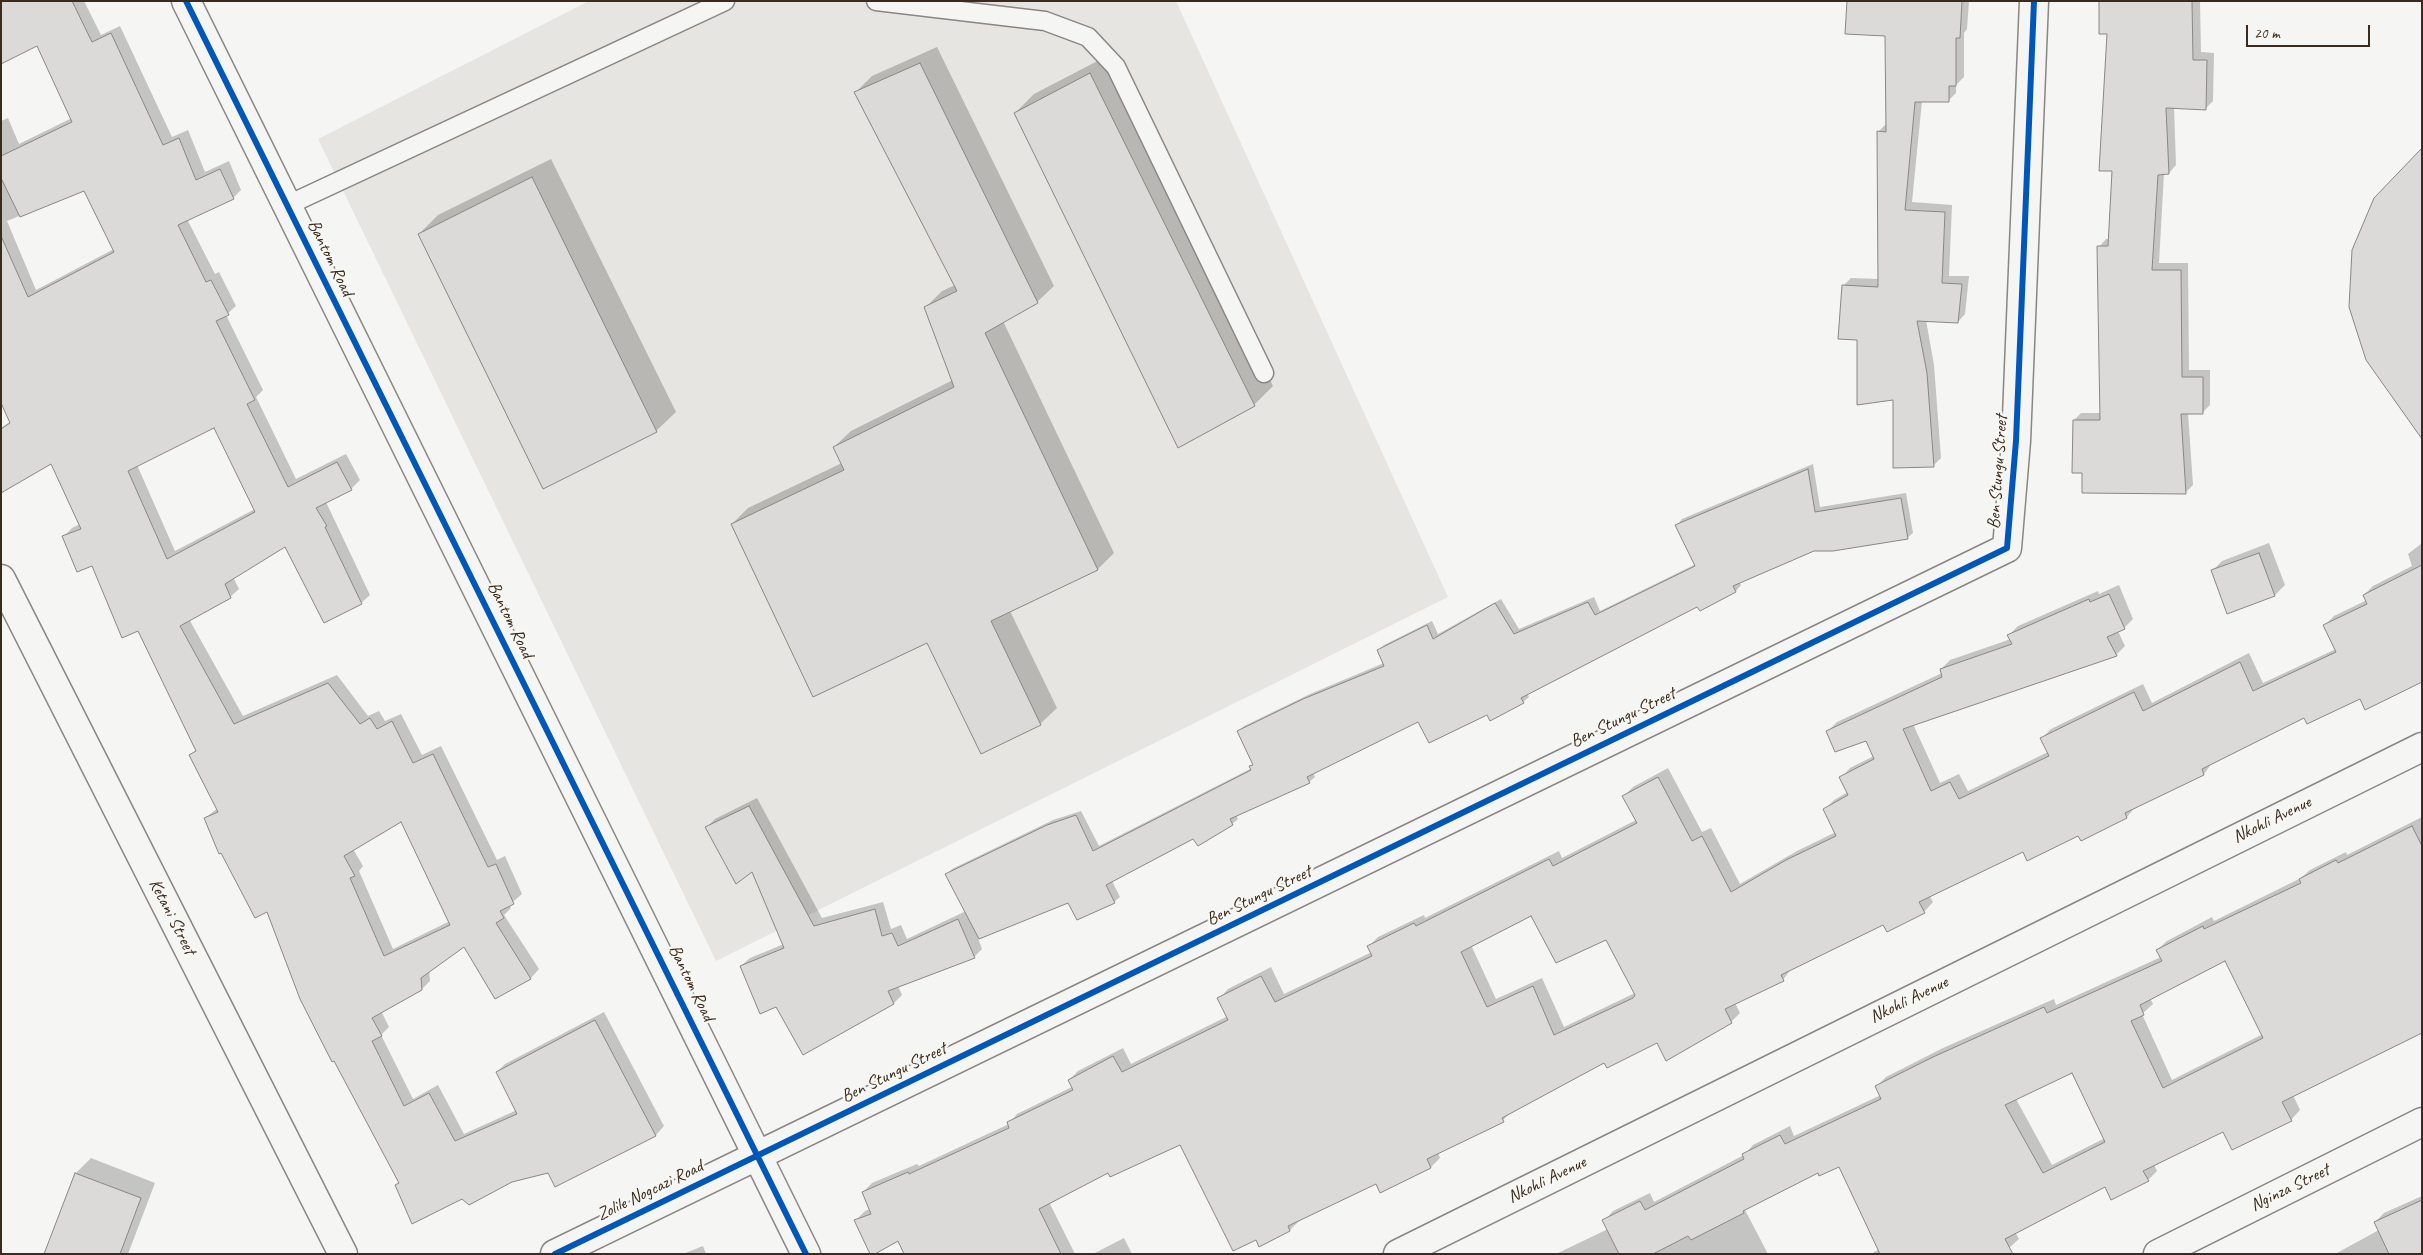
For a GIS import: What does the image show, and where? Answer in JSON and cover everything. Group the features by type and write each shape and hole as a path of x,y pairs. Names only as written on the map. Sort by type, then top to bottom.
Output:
{"street":[{"name":"Bantom Road","path":"186,1 759,1155 806,1254"},
{"name":"Ben Stungu Street","path":"759,1155 2007,548 2016,441 2034,1"},
{"name":"Ketani Street","path":"1,579 344,1254"},
{"name":"Nkohli Avenue","path":"1398,1254 2422,747"},
{"name":"Nginza Street","path":"2158,1254 2422,1122"},
{"name":"Zolile Nogcazi Road","path":"555,1254 759,1155"}],"lane":[{"path":"288,205 725,1"},
{"path":"876,1 1044,21 1088,37 1116,67 1264,373"}],"shaded area":[{"path":"589,1 1176,1 1448,597 716,961 318,139"}],"building":[{"path":"1,1 72,1 92,42 111,33 163,145 179,138 196,180 220,169 234,199 178,225 206,282 211,280 229,315 216,321 255,400 247,404 288,487 337,462 352,490 316,508 327,526 325,527 362,604 324,623 285,547 225,584 231,598 180,626 234,724 328,683 360,724 370,718 377,729 392,721 413,763 433,754 488,867 496,864 514,904 500,911 504,918 496,923 531,979 495,999 464,947 421,978 422,990 372,1018 382,1036 372,1041 404,1106 429,1093 455,1141 517,1114 496,1072 595,1020 656,1136 555,1187 548,1173 512,1182 469,1205 462,1199 412,1224 395,1185 399,1183 334,1061 332,1062 300,999 267,912 255,918 221,853 219,854 204,818 218,812 189,755 196,751 138,631 122,638 92,566 77,572 62,536 81,529 51,464 1,493 1,429 10,423 1,403 1,236 28,297 114,252 84,191 20,217 1,178 1,156 72,122 37,46 1,64","holes":["214,428 255,512 167,559 128,471","401,822 450,925 384,956 350,878 355,876 344,856"]},
{"path":"1847,1 1962,1 1960,38 1956,38 1956,86 1949,86 1949,102 1915,102 1905,210 1945,212 1942,283 1962,284 1958,323 1917,321 1927,373 1934,467 1893,468 1893,400 1857,405 1857,340 1838,339 1842,285 1878,287 1877,131 1886,132 1885,36 1845,34"},
{"path":"2099,1 2192,1 2193,60 2207,60 2206,110 2166,108 2169,174 2158,175 2152,270 2181,270 2182,377 2203,377 2203,414 2181,414 2186,494 2082,493 2082,473 2072,473 2073,420 2100,420 2097,246 2108,246 2112,171 2099,171 2107,34 2099,34"},
{"path":"920,63 1038,303 985,333 1098,570 991,621 1041,725 981,754 927,643 813,697 731,524 844,470 833,447 954,387 924,307 957,291 854,92"},
{"path":"1090,73 1255,406 1178,448 1014,113"},
{"path":"2422,148 2422,439 2366,360 2349,307 2352,250 2374,198"},
{"path":"532,177 657,432 543,489 418,234"},
{"path":"1808,469 1815,512 1901,498 1908,539 1833,551 1814,551 1733,586 1736,592 1700,611 1697,607 1521,698 1524,703 1490,721 1487,715 1429,743 1418,722 1307,777 1310,783 1230,819 1233,825 1198,846 1193,839 1106,885 1115,903 1077,920 1068,903 979,939 945,874 1047,825 1076,815 1093,851 1251,770 1249,766 1253,765 1237,731 1303,699 1384,666 1377,650 1427,625 1433,639 1495,603 1514,634 1588,602 1595,615 1695,566 1675,525"},
{"path":"2259,553 2275,596 2227,614 2211,570"},
{"path":"2422,565 2422,682 2365,710 2360,699 2307,724 2304,718 2202,769 2204,775 2125,813 2127,818 2081,841 2078,836 2027,861 2023,852 1919,902 1925,913 1887,932 1883,925 1781,975 1784,981 1725,1009 1732,1023 1666,1061 1657,1043 1607,1068 1604,1063 1502,1118 1504,1122 1427,1159 1431,1168 1380,1193 1376,1184 1288,1226 1290,1231 1259,1247 1256,1240 1233,1251 1180,1145 1110,1177 1108,1173 1039,1209 1061,1254 904,1254 898,1241 875,1254 870,1254 854,1220 871,1214 862,1192 908,1172 909,1174 1009,1128 1007,1122 1073,1090 1068,1080 1113,1056 1122,1072 1228,1020 1217,998 1261,976 1275,1002 1372,956 1367,946 1414,923 1416,926 1549,859 1553,866 1637,823 1622,796 1658,777 1692,841 1702,836 1731,892 1786,860 1836,836 1823,809 1848,795 1839,777 1874,759 1866,741 1835,752 1826,731 1942,677 1940,669 2012,644 2007,635 2089,599 2090,602 2109,594 2125,629 2107,637 2117,656 1903,729 1931,791 1950,782 1959,799 2049,756 2040,738 2134,692 2143,711 2240,662 2253,691 2336,652 2323,625 2367,604 2363,595","holes":["1531,916 1556,963 1606,940 1635,995 1633,998 1554,1035 1533,986 1487,1007 1461,952"]},
{"path":"749,806 814,926 875,909 882,936 892,933 898,946 958,919 975,958 888,991 894,1004 803,1055 776,1007 760,1014 740,966 784,948 752,872 736,884 705,827"},
{"path":"2412,826 2422,846 2422,1033 2282,1102 2292,1121 2232,1150 2223,1132 2143,1171 2149,1181 2111,1200 2105,1187 2005,1239 2013,1254 1880,1254 1839,1167 1819,1176 1818,1173 1691,1240 1688,1236 1653,1254 1619,1254 1602,1220 1640,1201 1645,1210 1744,1159 1742,1154 1780,1135 1785,1144 1881,1099 1875,1086 1933,1057 2044,1007 2047,1013 2162,961 2156,950 2203,926 2204,929 2301,883 2299,879 2336,860 2338,863","holes":["2225,961 2263,1038 2163,1088 2131,1021 2144,1015 2140,1005","2072,1073 2105,1142 2043,1173 2005,1105"]},
{"path":"75,1173 141,1198 120,1254 44,1254"},
{"path":"2422,1200 2422,1254 2389,1254 2374,1222"}],"cycle path":[{"path":"186,1 806,1254"},
{"path":"555,1254 2007,548 2016,441 2034,1"}]}
